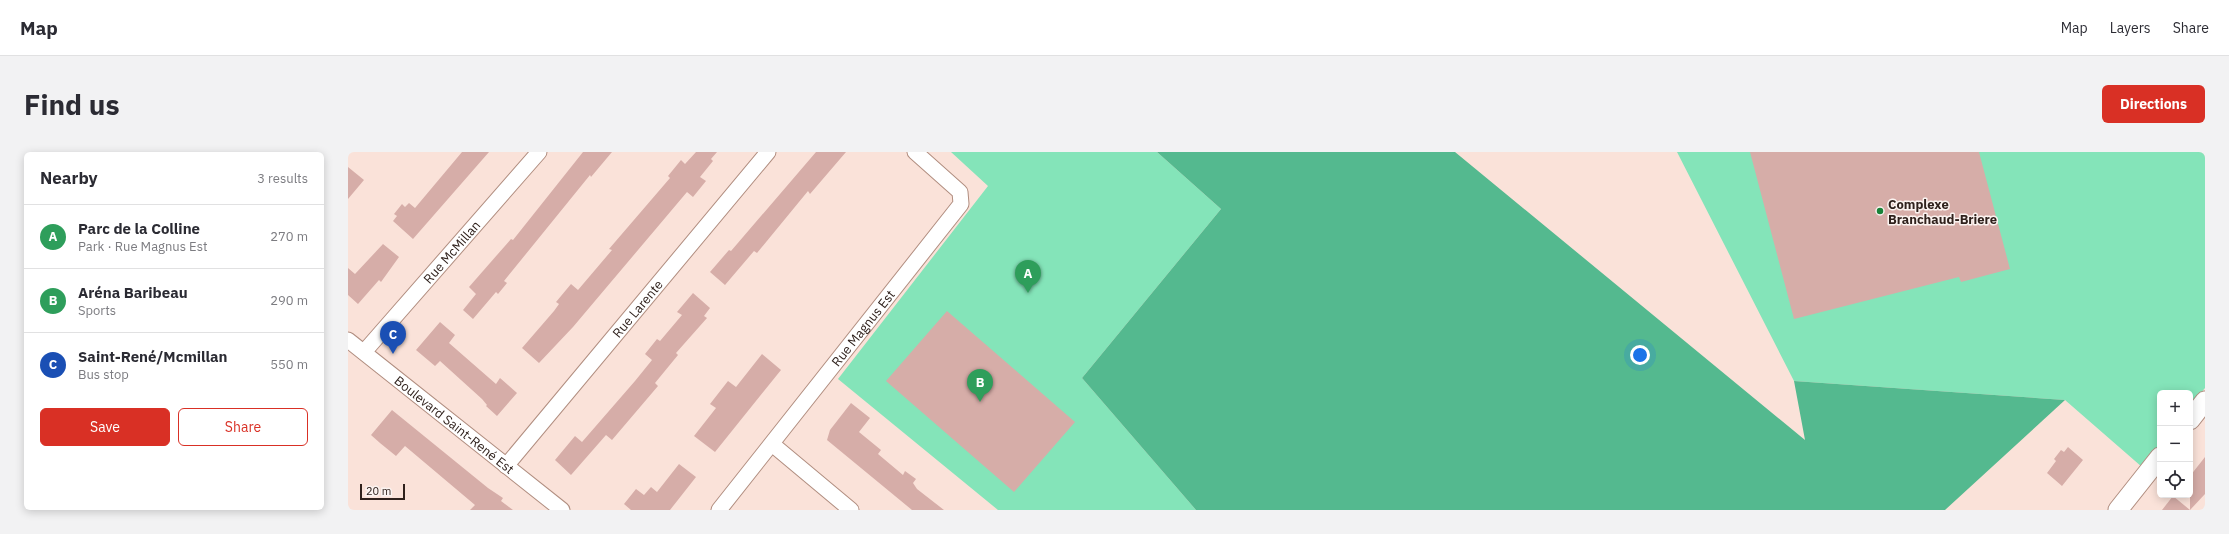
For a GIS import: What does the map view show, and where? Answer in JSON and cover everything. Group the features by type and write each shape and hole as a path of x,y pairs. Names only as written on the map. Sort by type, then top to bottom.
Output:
{"main road":[{"path":"2193,416 2205,401"},
{"path":"2118,510 2157,461"}],"street":[{"name":"Rue McMillan","path":"364,352 539,152"},
{"name":"Rue Larente","path":"506,466 768,152"},
{"name":"Rue Magnus Est","path":"719,510 961,204 960,192 915,152"},
{"name":"Boulevard Saint-René Est","path":"348,340 562,510"},
{"path":"772,444 851,510"}],"green space":[{"path":"951,152 1157,152 1221,209 1082,378 1196,510 998,510 838,379 988,186"},
{"path":"1157,152 1455,152 1805,440 1794,381 2065,400 1945,510 1196,510 1082,378 1221,209"},
{"path":"1677,152 2205,152 2205,388 2193,402 2193,390 2157,390 2157,448 2142,467 2065,400 1794,381"}],"building":[{"path":"462,152 489,152 413,239 393,221 397,216 394,214 402,204 405,207 409,203 415,208"},
{"path":"583,152 612,152 591,177 590,175 504,281 507,283 498,294 496,292 473,319 463,310 476,294 469,287 511,239 513,240"},
{"path":"696,152 717,152 711,159 713,161 700,177 706,181 693,197 687,192 573,327 539,363 522,348 554,311 559,304 556,302 571,284 578,290 612,250 609,249 670,178 668,176 681,160 685,164"},
{"path":"816,152 846,152 810,194 808,191 757,253 754,251 725,285 710,272 729,250 731,251"},
{"name":"Complexe Branchaud-Briere","path":"1750,152 1979,152 2010,269 1961,282 1959,277 1794,319"},
{"path":"348,167 364,180 348,199"},
{"path":"383,244 399,257 381,282 379,280 358,304 348,295 348,268 355,274"},
{"path":"693,293 710,308 704,316 707,318 676,353 678,355 655,383 658,386 612,440 606,435 571,475 555,460 575,436 582,442 635,381 652,360 645,354 657,339 660,341 682,315 677,312"},
{"path":"947,311 1075,422 1014,492 886,381"},
{"path":"440,322 455,335 449,343 496,384 500,378 517,393 497,416 486,406 487,405 482,399 440,361 435,366 416,350"},
{"path":"762,354 781,370 715,452 694,436 716,408 710,404 728,381 736,387"},
{"path":"851,403 870,418 859,432 881,450 878,454 903,475 905,471 916,479 913,483 917,489 944,510 912,510 827,440 830,430"},
{"path":"392,410 488,488 503,498 501,501 513,510 470,510 475,505 405,446 396,456 380,443 371,435"},
{"path":"2068,447 2083,460 2062,486 2047,473 2056,461 2054,459 2061,450 2064,452"},
{"path":"2205,457 2205,494 2190,510 2190,498 2193,498 2193,472"},
{"path":"679,464 696,477 670,510 631,510 624,504 636,489 644,495 651,487 657,492"},
{"path":"2171,498 2175,498 2190,510 2162,510"}],"place":[{"name":"Complexe Branchaud-Briere","path":"1880,211"},
{"name":"Parc de la Colline","path":"1028,293"},
{"name":"Saint-René/Mcmillan","path":"393,354"},
{"name":"Aréna Baribeau","path":"980,402"}]}
